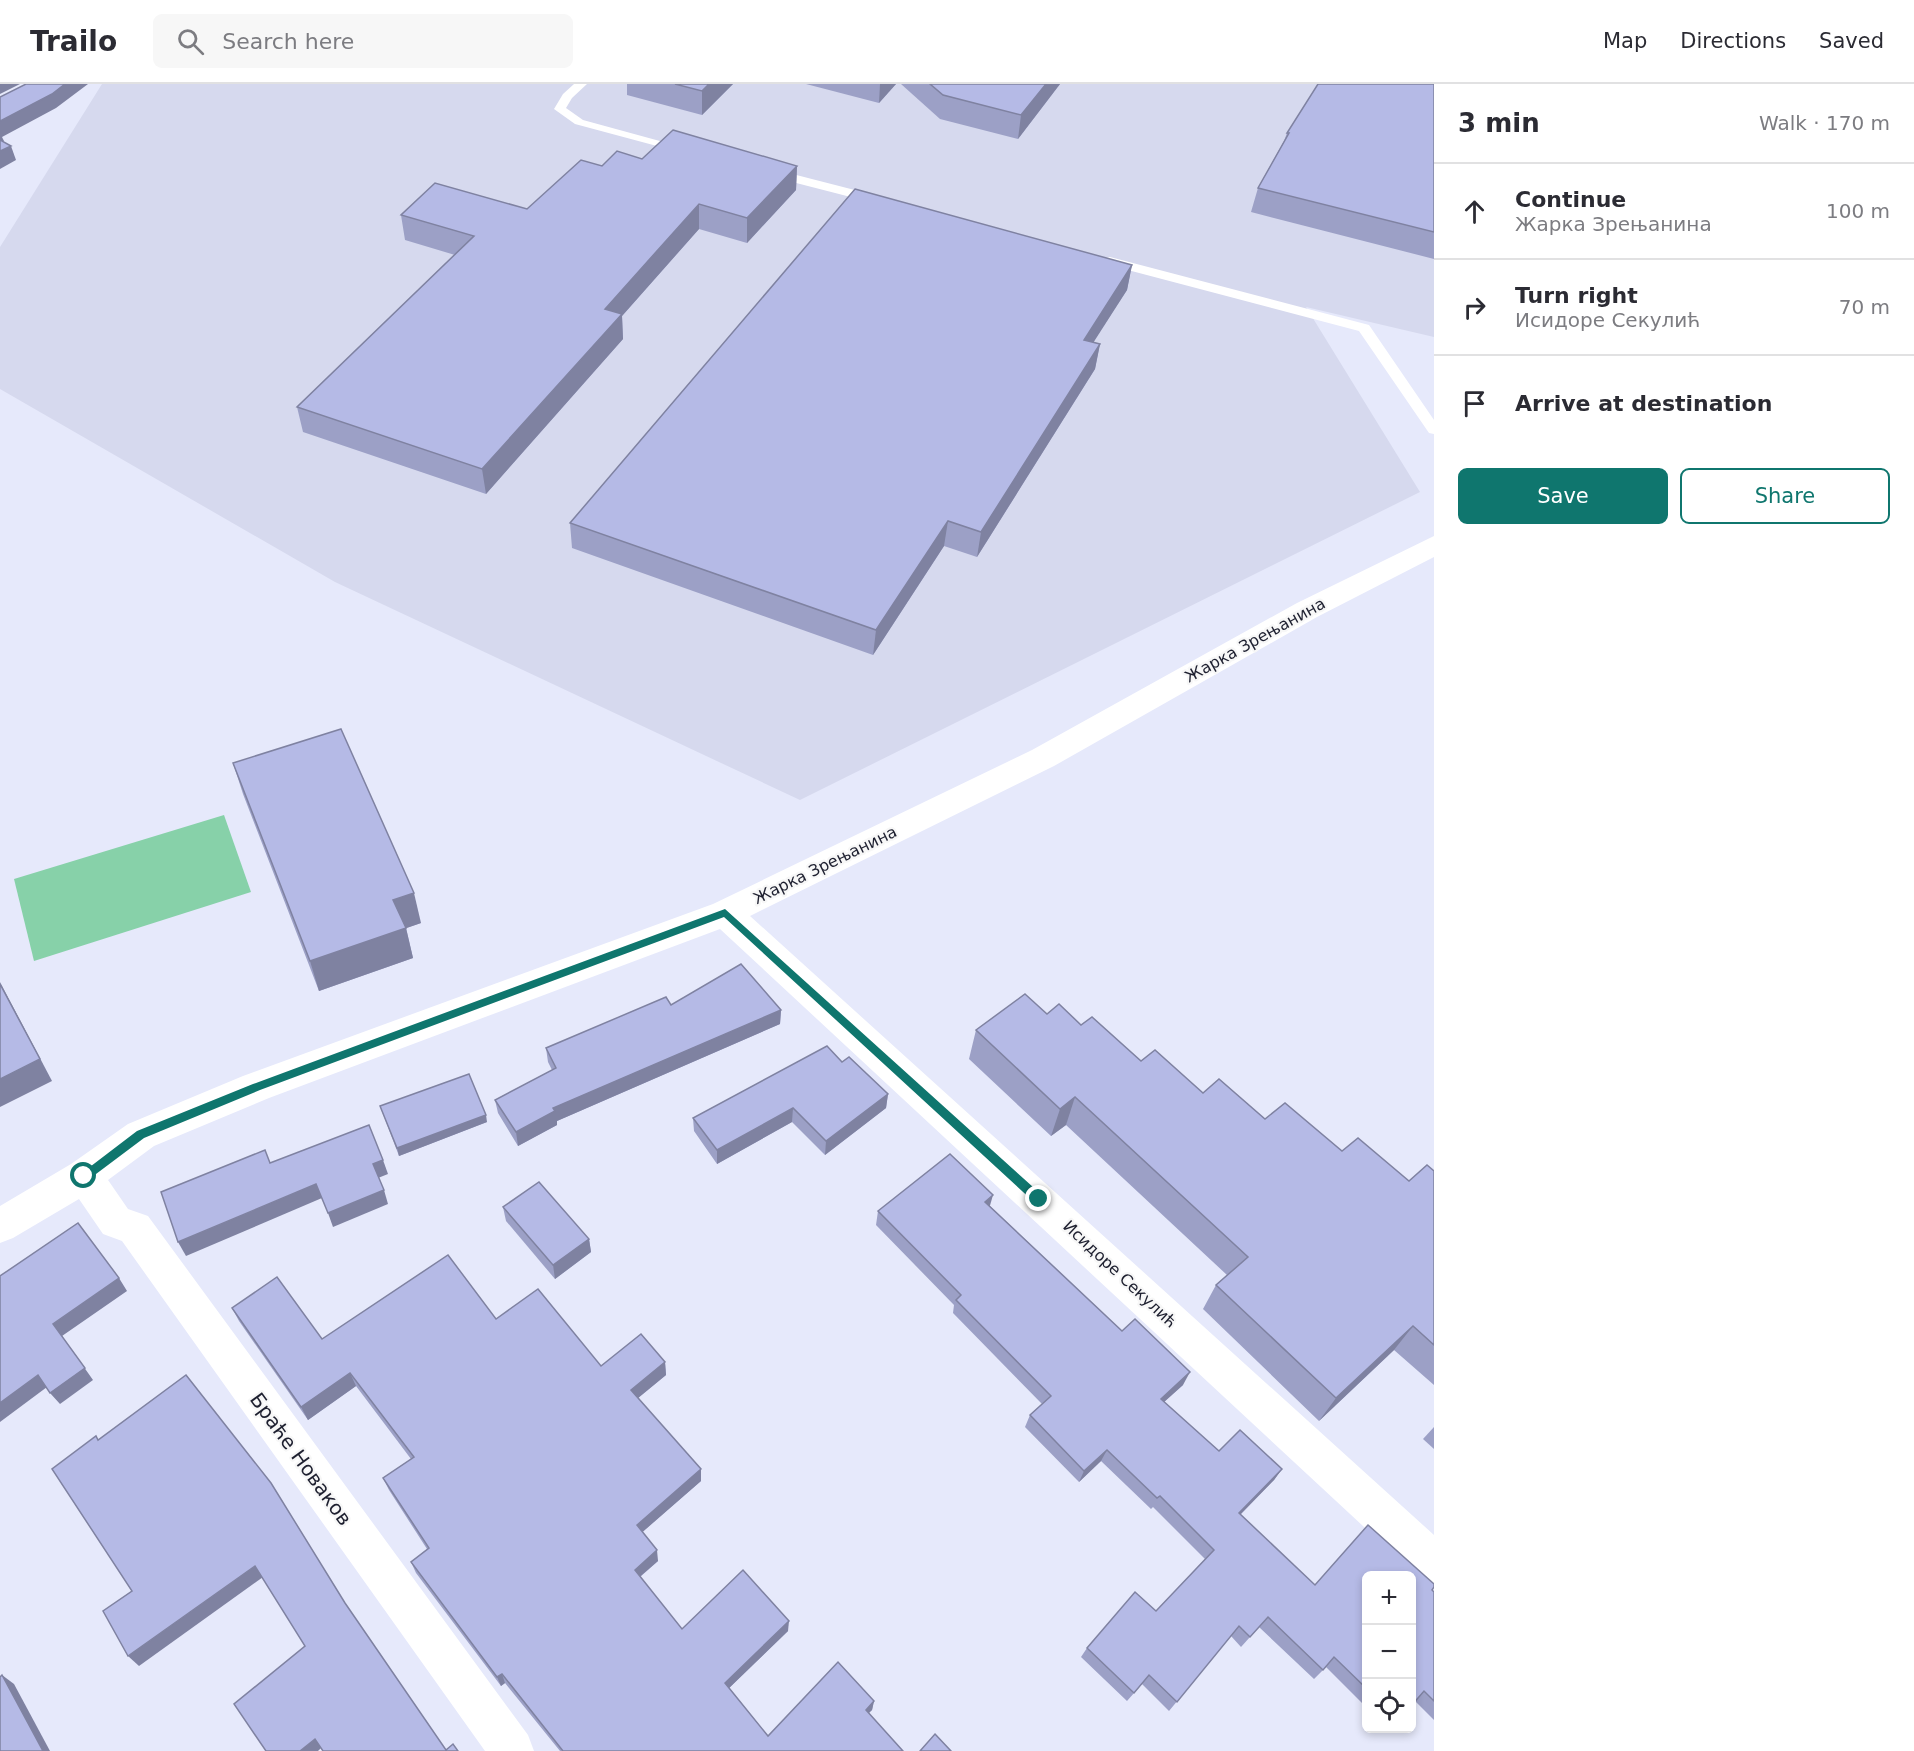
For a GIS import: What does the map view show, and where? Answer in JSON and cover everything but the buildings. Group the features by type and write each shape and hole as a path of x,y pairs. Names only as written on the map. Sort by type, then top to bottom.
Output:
{"street":[{"name":"Жарка Зрењанина","path":"0,1226 84,1176 141,1134 256,1087 725,913 1043,758 1307,610 1434,545"},
{"name":"Исидоре Секулић","path":"725,913 1434,1563"},
{"name":"Браће Новаков","path":"84,1176 116,1222 135,1228 512,1751"}],"lane":[{"path":"581,84 567,96 560,109 579,122 695,152"},
{"path":"764,170 891,204"},
{"path":"1099,258 1364,328 1434,430"}],"shaded area":[{"path":"102,84 1434,84 1434,337 1306,307 1420,492 800,800 335,582 0,389 0,247"}],"green space":[{"path":"224,815 251,892 34,961 14,879"}],"route":[{"path":"84,1176 141,1134 256,1087 725,913 1039,1199"}]}
